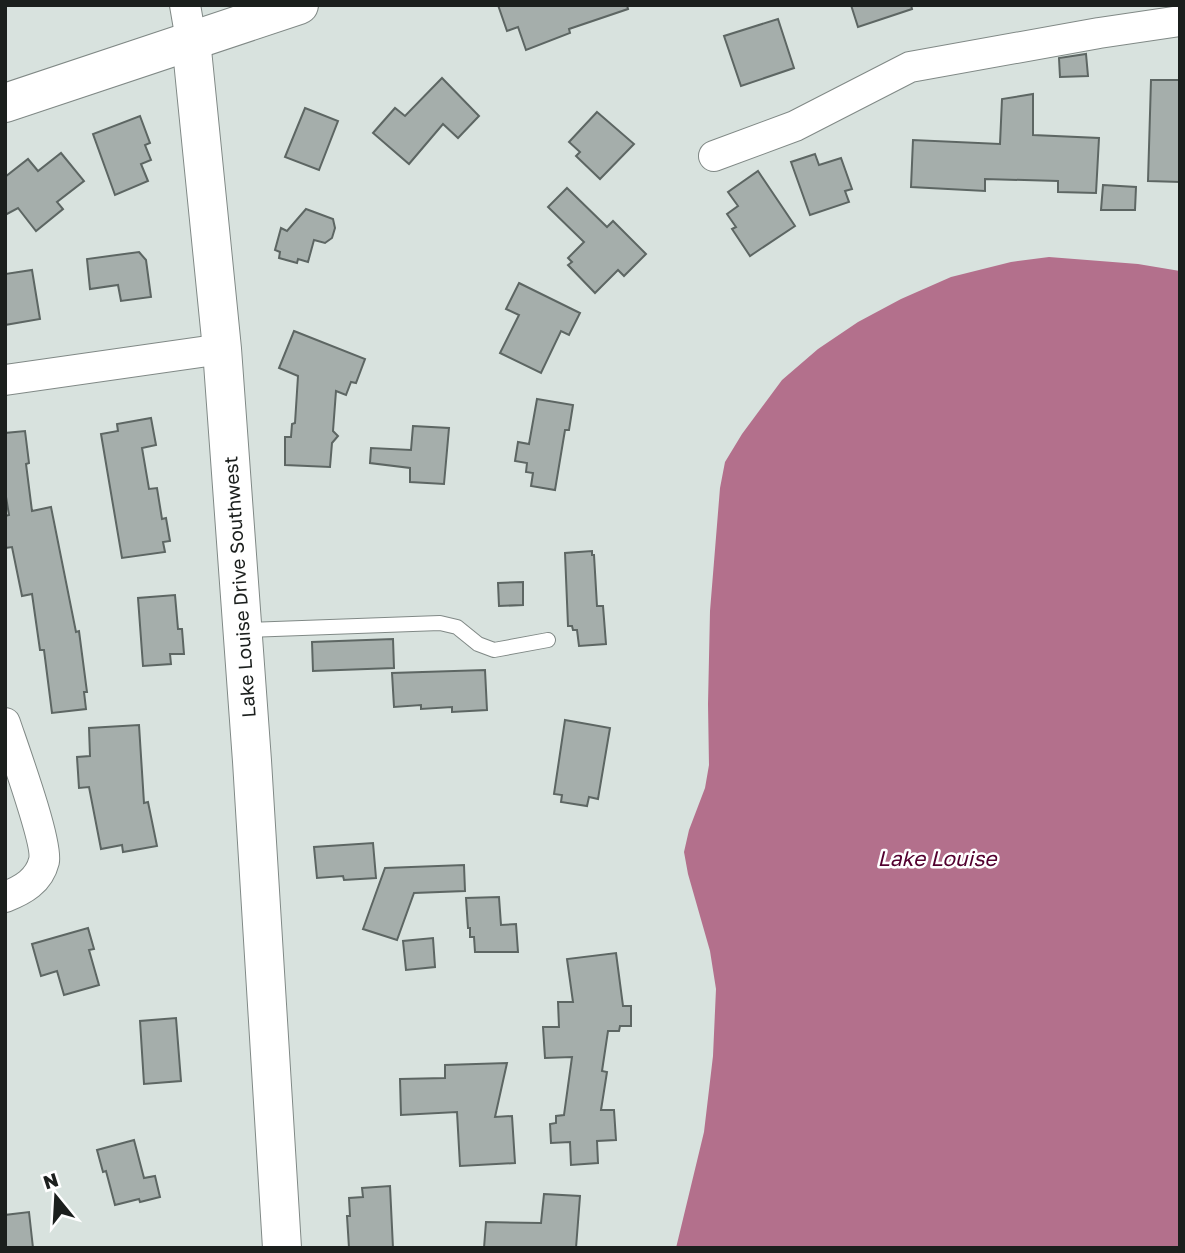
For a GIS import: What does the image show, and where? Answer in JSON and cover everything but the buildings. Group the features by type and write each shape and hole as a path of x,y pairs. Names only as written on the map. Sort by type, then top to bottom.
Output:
{"street":[{"path":"5,103 188,23 299,5"},
{"path":"714,156 795,126 910,67 1180,21"},
{"name":"Lake Louise Drive Southwest","path":"188,23 222,349 243,630 282,1248"},
{"path":"5,380 222,349"},
{"path":"5,723 44,850 42,864 29,886 5,897"}],"lane":[{"path":"243,630 440,623 457,627 478,644 494,650 548,640"}],"water":[{"name":"Lake Louise","path":"1049,257 1138,264 1180,271 1180,1248 676,1248 704,1132 713,1056 716,989 710,951 684,852 689,830 705,788 709,765 710,611 720,488 725,462 782,380 818,349 858,322 951,277 1011,262"}]}
